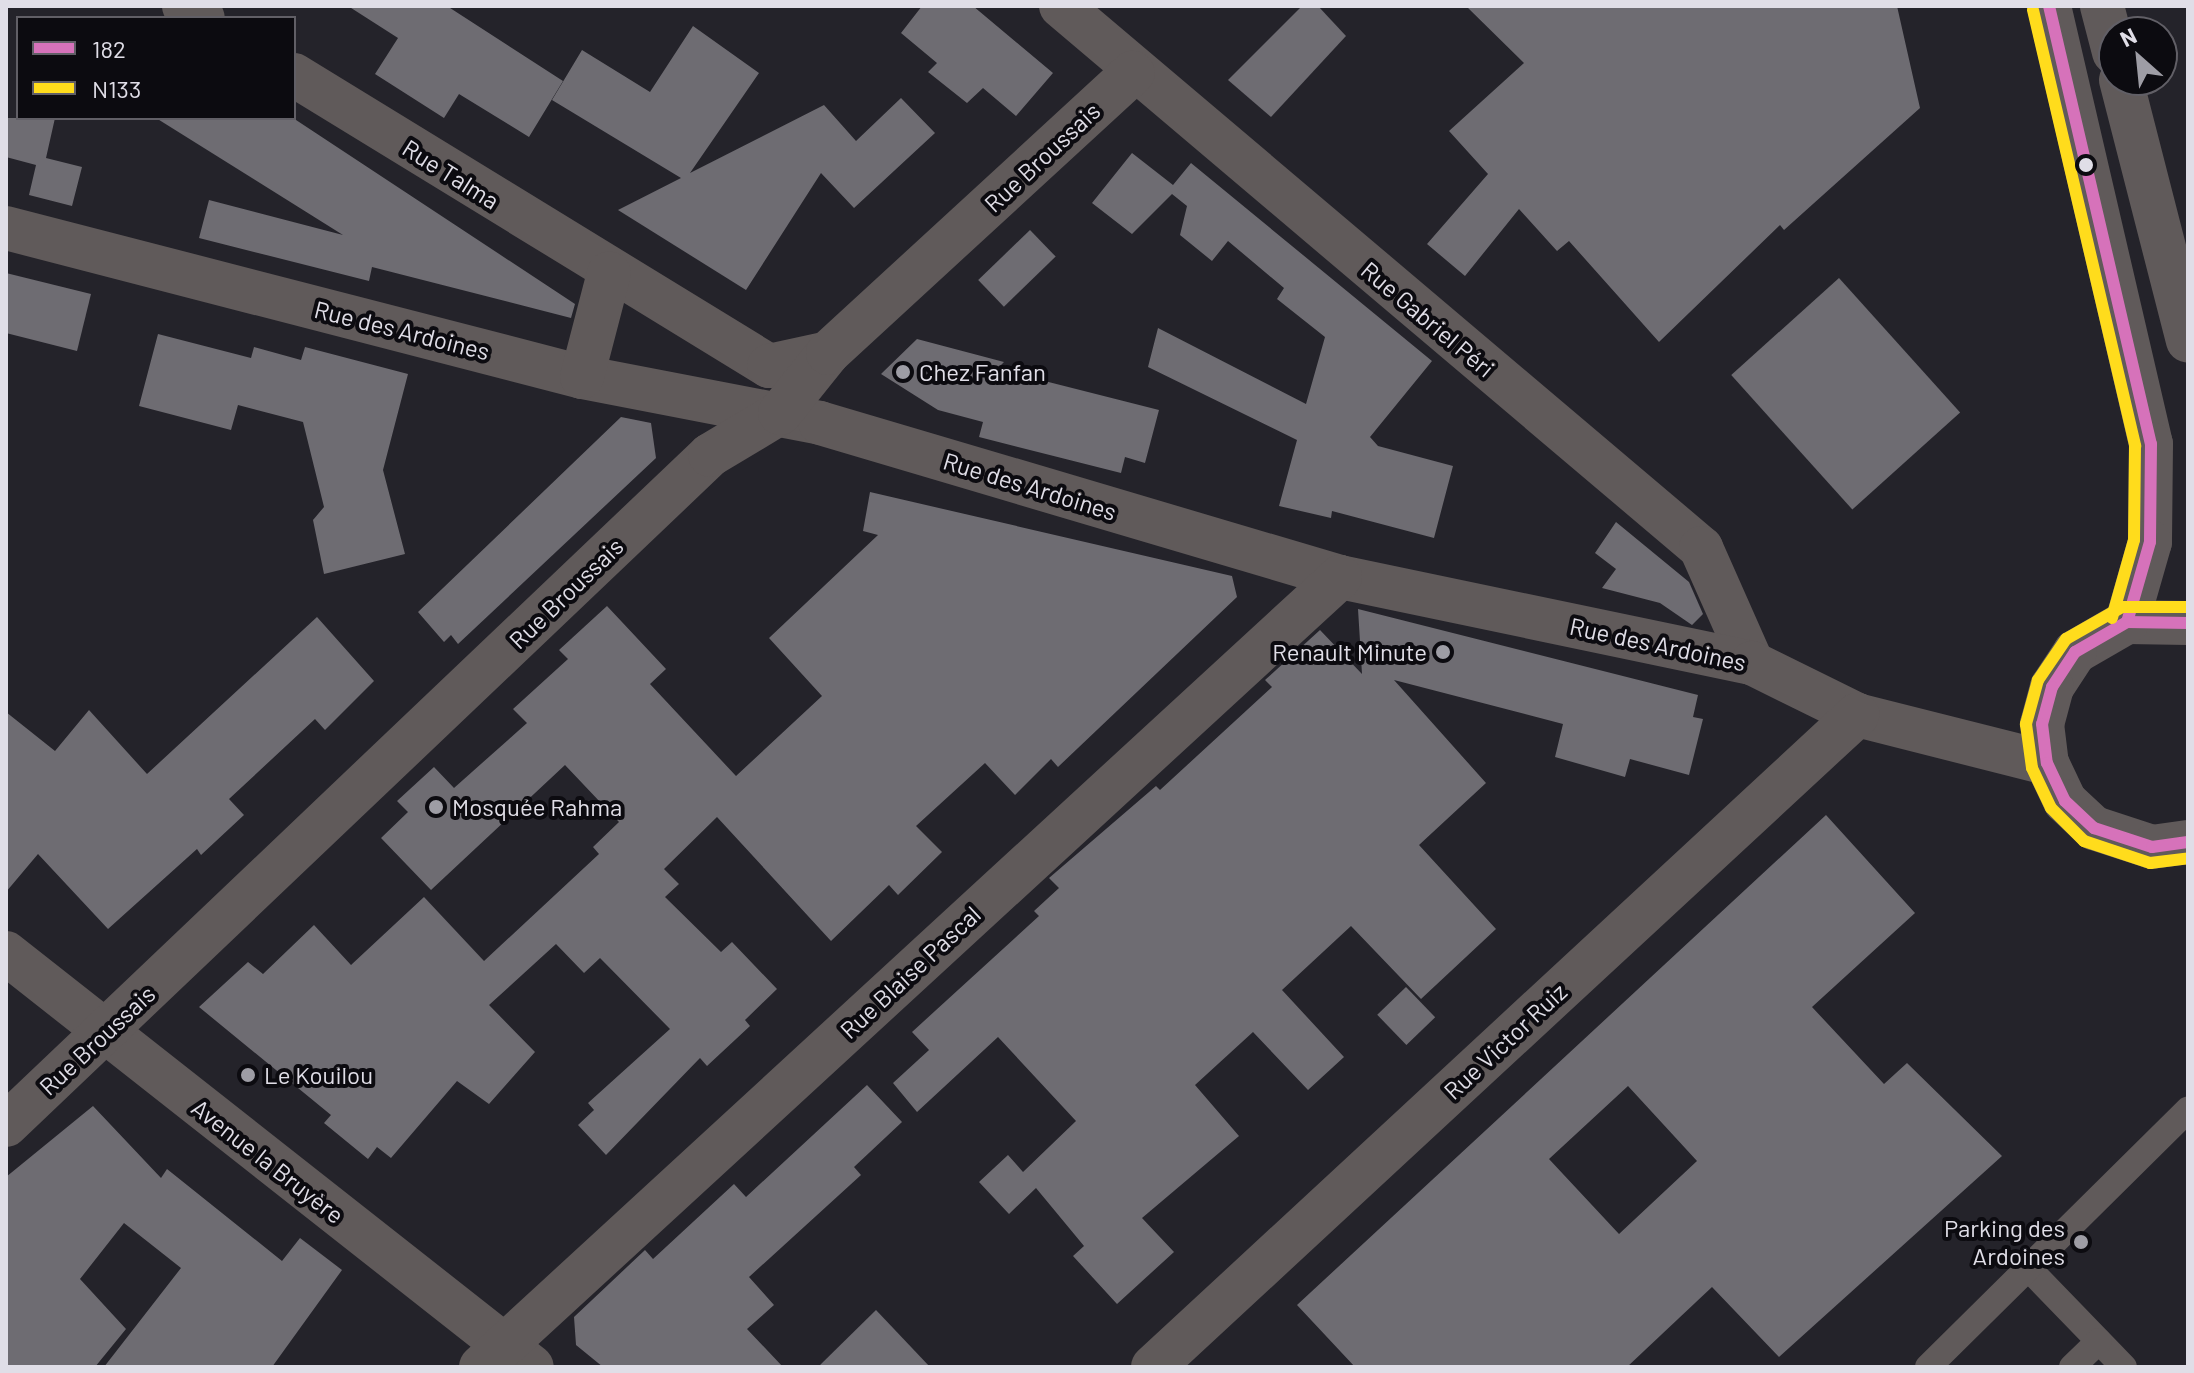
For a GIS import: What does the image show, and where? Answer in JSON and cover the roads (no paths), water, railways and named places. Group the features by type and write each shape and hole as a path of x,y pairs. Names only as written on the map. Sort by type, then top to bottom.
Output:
{"street":[{"name":"Rue Gabriel Péri","path":"1061,6 1133,73 1701,548 1752,663"},
{"path":"2049,6 2151,444 2150,542 2127,622"},
{"name":"Rue Broussais","path":"6,1125 710,455 780,413 828,353 1133,73"},
{"name":"Rue Talma","path":"296,76 609,273 769,366 828,353"},
{"path":"2125,96 2188,341"},
{"name":"Rue des Ardoines","path":"6,228 582,377 780,413 1340,577 1752,663 1857,715 2047,763"},
{"path":"582,377 609,273"},
{"name":"Rue Blaise Pascal","path":"506,1360 1340,577"},
{"path":"2185,852 2152,847 2094,828 2065,801 2047,763 2042,724 2052,687 2075,652 2127,622 2188,623"},
{"name":"Rue Victor Ruiz","path":"1153,1367 1857,715"},
{"name":"Avenue la Bruyère","path":"6,953 506,1360"}],"lane":[{"path":"1928,1367 2030,1270 2188,1110"},
{"path":"2030,1270 2124,1367"},
{"path":"2072,1367 2099,1341"}],"place":[{"name":"Chez Fanfan","path":"903,372"},
{"name":"Renault Minute","path":"1443,652"},
{"name":"Mosquée Rahma","path":"436,807"},
{"name":"Le Kouilou","path":"248,1075"},
{"name":"Parking des Ardoines","path":"2081,1242"}]}
